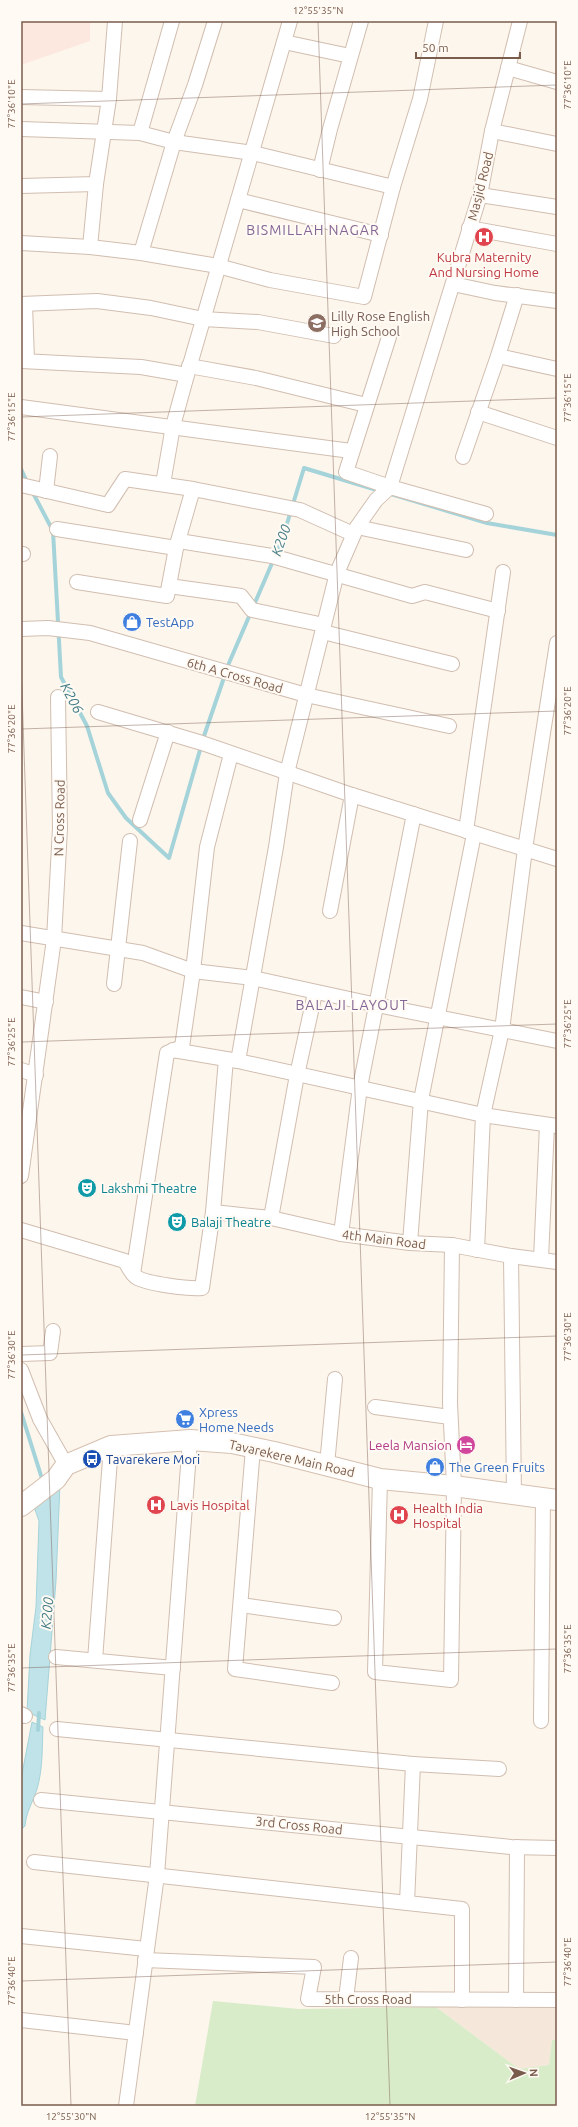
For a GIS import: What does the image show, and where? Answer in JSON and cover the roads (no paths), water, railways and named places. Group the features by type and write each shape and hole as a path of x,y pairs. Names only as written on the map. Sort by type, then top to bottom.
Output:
{"main road":[{"name":"Tavarekere Main Road","path":"25,1503 61,1472 111,1446 190,1440 232,1444 253,1448 380,1479 454,1486 550,1500"}],"street":[{"path":"90,247 96,184 109,99 115,21"},
{"path":"140,133 172,21"},
{"path":"141,253 174,142 195,85 215,21"},
{"path":"163,484 174,426 188,371 218,266 253,153 290,21"},
{"path":"320,170 350,56 361,21"},
{"path":"21,243 90,247 141,253 218,266 270,280 364,297 393,186 420,99 436,21"},
{"name":"Masjid Road","path":"390,487 480,195 492,132 520,21"},
{"path":"284,42 350,56"},
{"path":"508,68 557,82"},
{"path":"21,97 109,99"},
{"path":"21,129 140,133 174,142 253,153 393,186"},
{"path":"492,132 557,144"},
{"path":"21,186 96,184"},
{"path":"480,195 557,207"},
{"path":"238,200 381,235"},
{"path":"469,228 557,244"},
{"path":"453,284 495,293 557,301"},
{"path":"463,457 498,356 517,295"},
{"path":"334,336 258,322 203,319 151,308 92,301 23,304 24,361 141,367 256,378 366,405"},
{"path":"389,337 351,451 346,472 390,487 486,514"},
{"path":"498,356 557,369"},
{"path":"21,407 174,426 351,451"},
{"path":"478,412 557,438"},
{"path":"46,491 50,456"},
{"path":"21,484 108,505 125,479 163,484 300,510 355,530 466,550"},
{"path":"21,1230 125,1261 133,1274 141,1279 189,1289 202,1288 232,1060 253,978 287,773 337,573 355,530 376,500 390,487"},
{"path":"77,582 167,596 177,545 193,489"},
{"path":"57,529 272,556 337,573 412,596 424,592 498,611"},
{"path":"410,1243 421,1100 470,832 503,572"},
{"path":"169,586 241,596 252,610 452,664"},
{"name":"6th A Cross Road","path":"21,629 48,628 90,633 306,695 449,726"},
{"path":"477,1250 483,1115 502,1030 525,849 557,643"},
{"name":"N Cross Road","path":"54,939 60,828 58,697"},
{"path":"98,712 168,732 352,795 557,859"},
{"path":"140,820 168,732"},
{"path":"133,1274 167,1053 182,1047 193,971 207,846 231,754"},
{"path":"330,911 352,795"},
{"path":"341,1234 360,1087 414,814"},
{"path":"114,984 130,841"},
{"path":"21,933 143,953 193,971 253,978 377,1006 437,1016 557,1041"},
{"path":"21,1176 24,1136 36,1075 54,939"},
{"path":"271,1218 297,1075 315,992"},
{"path":"21,997 46,1002"},
{"path":"173,1050 232,1060 297,1075 360,1087 390,1095 421,1100 483,1115 552,1125 541,1259"},
{"path":"21,1070 36,1075"},
{"name":"4th Main Road","path":"213,1212 271,1218 341,1234 410,1243 452,1246 557,1262"},
{"path":"380,1479 374,1672 451,1680 454,1486 450,1417 452,1246"},
{"path":"511,1256 514,1495"},
{"path":"21,1354 50,1353 53,1331"},
{"path":"22,1371 61,1472"},
{"path":"327,1465 335,1379"},
{"path":"375,1407 450,1417"},
{"path":"126,2106 156,1875 190,1440"},
{"path":"95,1660 111,1446"},
{"path":"253,1448 235,1669 332,1683"},
{"path":"541,1721 550,1500"},
{"path":"241,1605 334,1618"},
{"path":"56,1657 173,1668"},
{"path":"58,1729 413,1764 499,1769"},
{"path":"407,1903 413,1764"},
{"name":"3rd Cross Road","path":"41,1800 517,1847 557,1848"},
{"path":"516,2000 517,1847"},
{"path":"34,1862 462,1909 462,2000"},
{"path":"21,1936 146,1954"},
{"name":"5th Cross Road","path":"146,1954 314,1967 308,1999 557,2000"},
{"path":"346,1999 351,1958"},
{"path":"21,2020 136,2033"}],"water":[{"path":"60,1484 56,1581 45,1720 27,1712 30,1655 36,1607 39,1521 33,1504"},
{"path":"32,1722 43,1727 41,1766 37,1789 28,1812 25,1826 21,1830 21,1779"}],"waterway":[{"name":"K200","path":"32,491 53,531 61,677 87,726 108,793 126,818 169,858 204,736 229,663 282,540 304,468 380,491"},
{"name":"K206","path":"21,469 28,484"},
{"name":"K200","path":"391,494 487,523 557,535"},
{"name":"K200","path":"21,1412 43,1482"},
{"name":"K200","path":"38,1730 39,1713"}],"place":[{"name":"Kubra Maternity And Nursing Home","path":"484,237"},
{"name":"Lilly Rose English High School","path":"317,323"},
{"name":"TestApp","path":"132,622"},
{"name":"Lakshmi Theatre","path":"87,1188"},
{"name":"Balaji Theatre","path":"177,1222"},
{"name":"Xpress Home Needs","path":"185,1419"},
{"name":"Leela Mansion","path":"466,1445"},
{"name":"Tavarekere Mori","path":"92,1459"},
{"name":"The Green Fruits","path":"435,1467"},
{"name":"Lavis Hospital","path":"156,1505"},
{"name":"Health India Hospital","path":"399,1515"}],"district":[{"name":"BISMILLAH NAGAR","path":"313,230"},
{"name":"BALAJI LAYOUT","path":"352,1005"}]}
